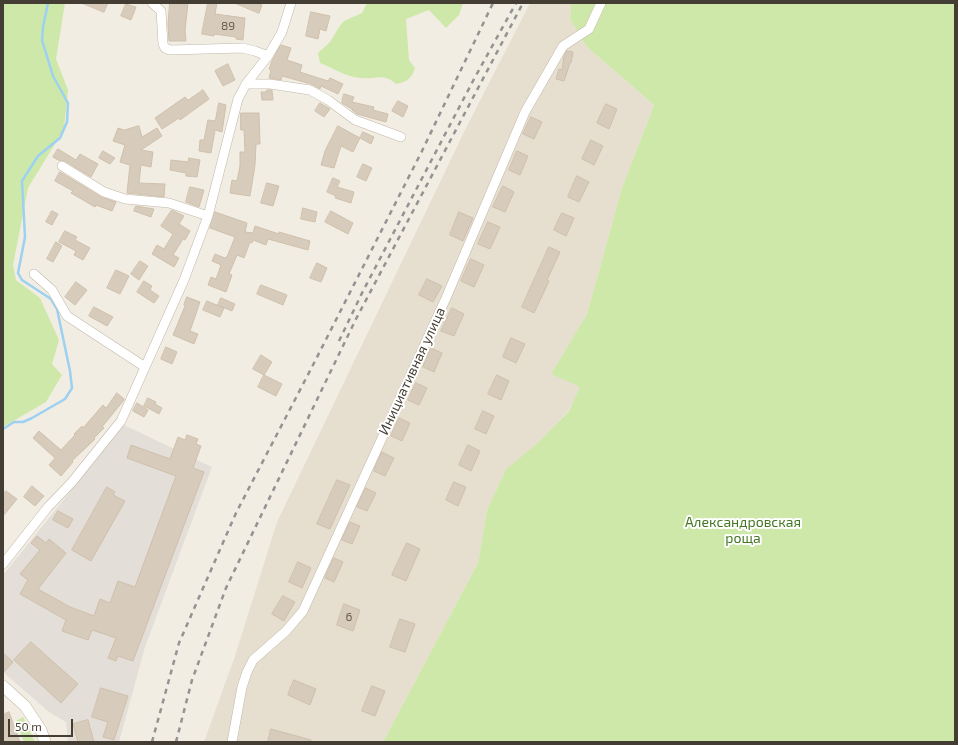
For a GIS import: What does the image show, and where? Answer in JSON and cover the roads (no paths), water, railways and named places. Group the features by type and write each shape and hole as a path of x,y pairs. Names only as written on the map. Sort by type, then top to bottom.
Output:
{"street":[{"path":"152,3 161,11 163,44 165,48 170,50 242,48 268,56"},
{"path":"3,564 48,507 72,482 121,421 184,280 208,216 238,100 246,84 268,56 282,32 291,3"},
{"name":"Инициативная улица","path":"232,742 247,672 254,660 286,631 302,611 446,298 525,112 563,46 589,29 601,3"},
{"path":"246,84 270,84 310,90 328,100 355,120 401,137"},
{"path":"62,166 104,192 125,199 169,203 208,216"},
{"path":"34,274 52,290 67,316 145,367"},
{"path":"3,686 25,706 41,730 45,742"}],"waterway":[{"path":"3,429 14,422 23,422 32,418 65,399 72,388 70,371 57,309 51,299 22,280 18,273 25,237 22,181 38,156 60,138 67,122 68,103 53,76 42,40 48,3"}],"railway":[{"path":"152,742 179,643 236,513 422,151 493,3"},
{"path":"339,341 362,293 474,79 516,3"},
{"path":"176,742 192,680 226,588 356,319 523,3"}],"park label":[{"name":"Александровская роща","path":"743,530"}]}
